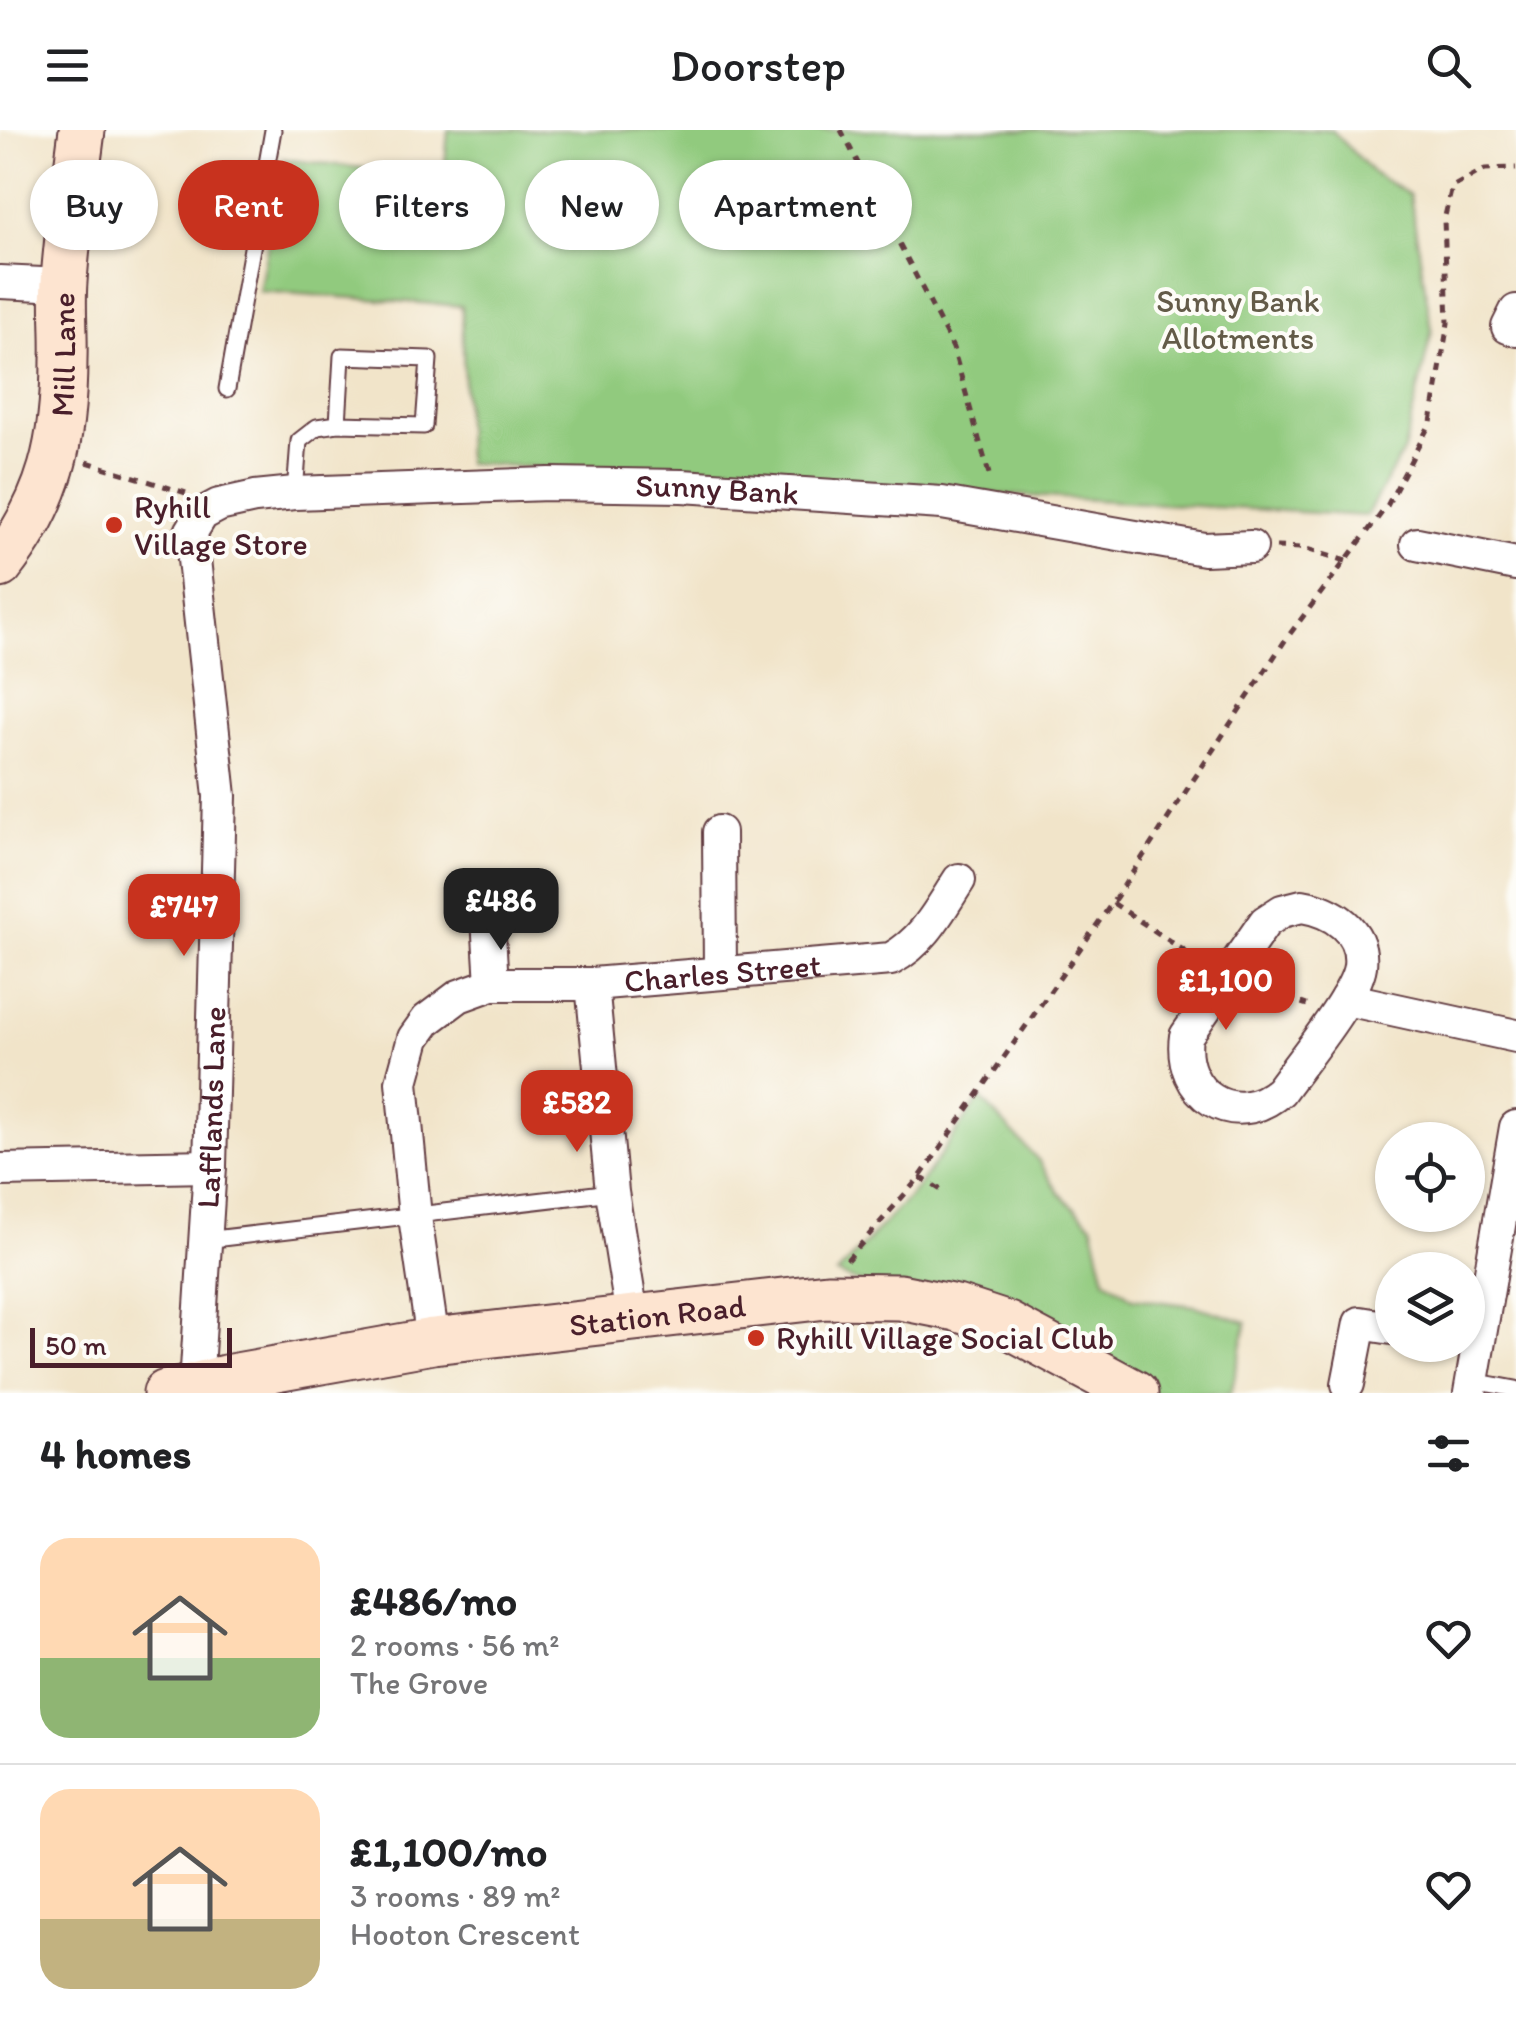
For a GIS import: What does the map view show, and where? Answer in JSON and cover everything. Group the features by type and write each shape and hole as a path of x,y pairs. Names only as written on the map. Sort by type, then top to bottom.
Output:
{"street":[{"name":"Mill Lane","path":"0,566 18,543 48,485 56,452 64,364 64,285 82,130"},
{"path":"0,282 64,285"},
{"path":"1516,311 1508,328 1516,330"},
{"name":"Sunny Bank","path":"191,532 202,514 219,505 295,493 550,484 682,486 942,502 1204,549 1251,547"},
{"name":"Lafflands Lane","path":"191,532 220,796 204,1387"},
{"path":"1417,544 1516,564"},
{"path":"718,832 720,971"},
{"name":"Charles Street","path":"433,1341 415,1217 402,1082 414,1038 427,1020 460,996 492,984 592,984 892,960 911,949 925,934 959,880"},
{"path":"486,902 492,984"},
{"path":"1302,906 1342,919 1356,943 1360,966 1346,1000 1268,1102 1248,1108 1223,1106 1202,1093 1187,1071 1183,1056 1186,1036 1265,922 1282,911 1302,906"},
{"path":"592,984 612,1192 632,1316"},
{"path":"1346,1000 1516,1036"},
{"path":"1485,1302 1507,1230 1516,1127"},
{"path":"0,1170 210,1166"},
{"name":"Station Road","path":"204,1387 433,1341 827,1296 900,1297 956,1308 1008,1325 1135,1393"},
{"path":"1348,1384 1360,1323 1375,1325"},
{"path":"1472,1387 1473,1362"}],"lane":[{"path":"227,389 273,130"},
{"path":"295,493 298,441 318,428 338,424 424,426 429,359 342,356 338,424"},
{"path":"205,1240 612,1192"},
{"path":"1472,1387 1516,1390"}],"path":[{"path":"841,130 952,348 1000,513"},
{"path":"827,1296 834,1273 920,1178 1117,896 1286,639 1386,506 1431,422 1448,323 1444,220 1452,186 1485,169 1516,168"},
{"path":"56,452 166,486"},
{"path":"1251,547 1303,548 1346,561"},
{"path":"920,1178 946,1192"}],"green space":[{"name":"Sunny Bank Allotments","path":"448,130 1332,130 1373,173 1410,195 1432,330 1404,450 1366,516 466,463 462,306 259,291 267,250 319,250 319,163 339,165 339,250 505,250 505,160 445,160"},
{"path":"980,1098 1039,1161 1059,1193 1092,1224 1105,1279 1133,1298 1195,1306 1247,1322 1231,1393 1146,1393 837,1274 918,1187"}],"place":[{"name":"Ryhill Village Store","path":"114,525"},
{"name":"Ryhill Village Social Club","path":"756,1338"}]}
